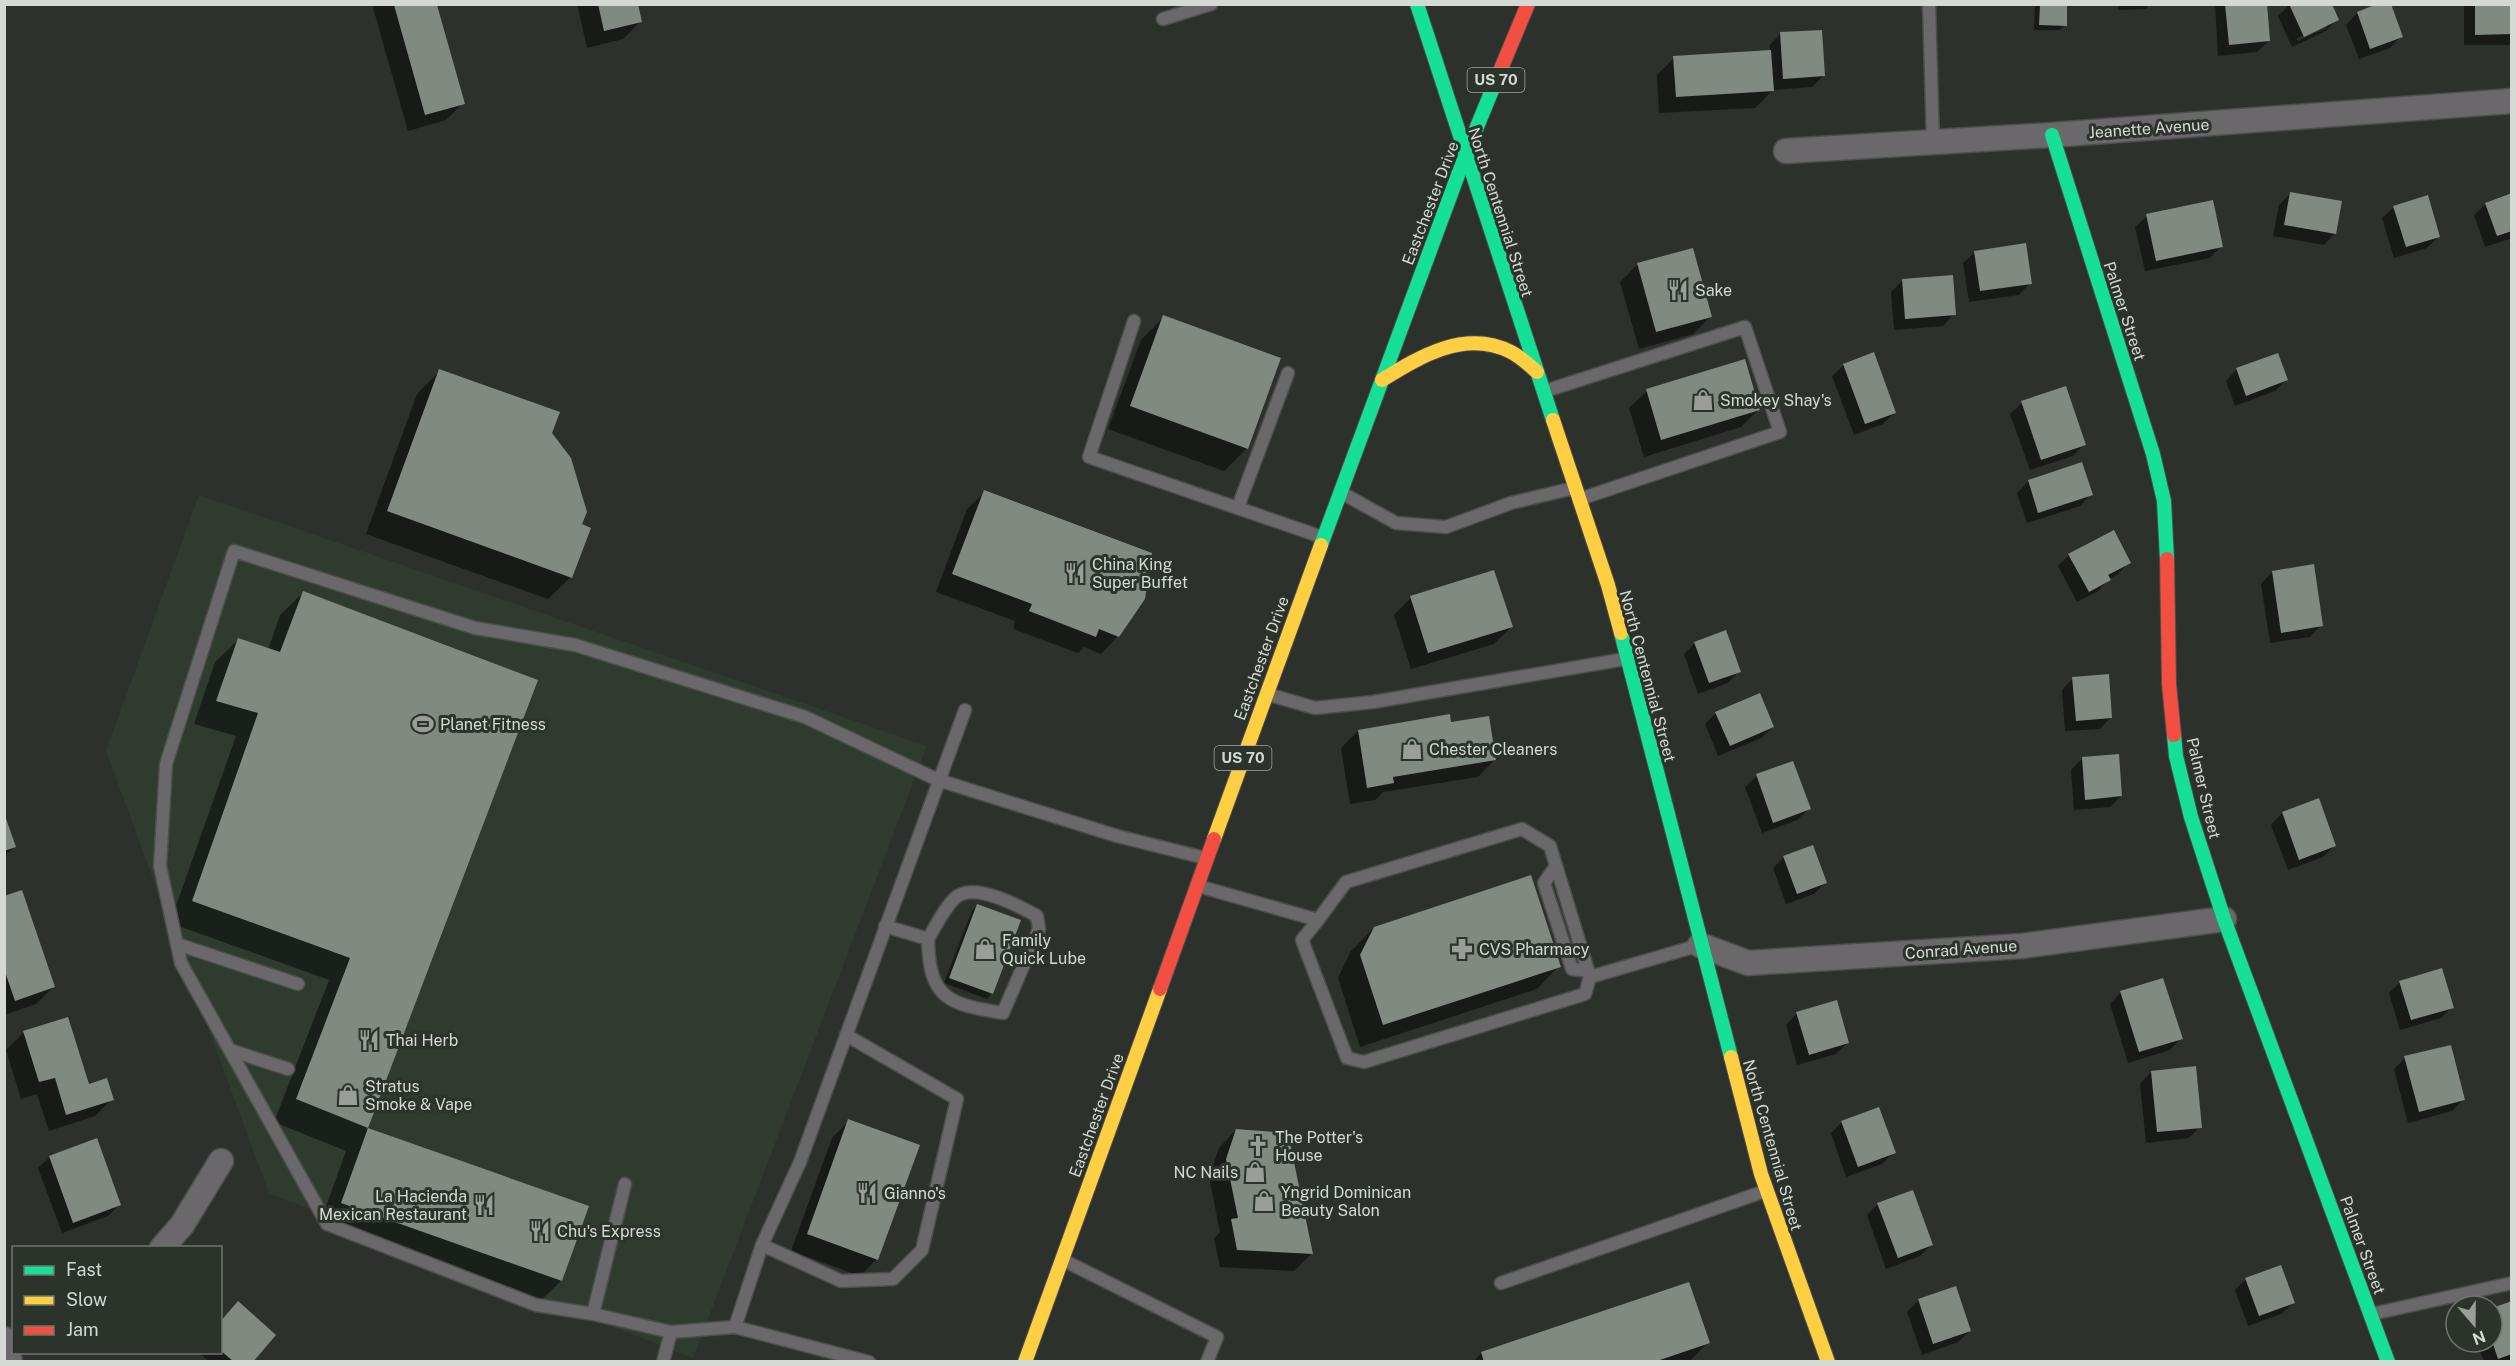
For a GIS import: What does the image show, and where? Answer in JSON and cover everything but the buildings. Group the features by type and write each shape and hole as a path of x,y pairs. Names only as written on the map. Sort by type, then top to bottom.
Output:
{"street":[{"name":"North Centennial Street","path":"1417,4 1465,156 1608,585 1700,945 1767,1190 1828,1362"},
{"name":"Eastchester Drive","path":"1024,1362 1340,492 1465,156 1528,4"},
{"name":"Jeanette Avenue","path":"1786,151 2052,135 2511,101"},
{"name":"Palmer Street","path":"2052,135 2153,454 2164,501 2168,545 2169,684 2176,756 2191,817 2224,919 2388,1362"},
{"path":"1382,380 1418,358 1453,343 1497,347 1511,352 1537,372"},
{"name":"Conrad Avenue","path":"1700,945 1748,963 2022,946 2224,919"},
{"path":"164,1246 182,1225 221,1161"}],"lane":[{"path":"1163,19 1211,4"},
{"path":"1929,4 1934,141"},
{"path":"1134,321 1089,458 1238,507 1323,538"},
{"path":"1340,492 1396,523 1446,526 1511,503 1577,494 1780,432 1745,327 1543,392"},
{"path":"1238,507 1288,374"},
{"path":"869,1362 735,1327 671,1332 593,1314 536,1305 327,1224 181,963 160,866 166,764 234,551 475,628 575,645 805,717 938,780 1117,836 1206,858"},
{"path":"1266,694 1316,708 1373,702 1627,659"},
{"path":"735,1327 762,1245 800,1162 965,710"},
{"path":"1522,829 1550,846 1589,974 1585,994 1364,1062 1347,1058 1302,940 1318,920 1346,882 1522,829"},
{"path":"1197,886 1318,920"},
{"path":"969,891 987,894 1023,908 1037,916 1039,929 1003,1013 957,1003 938,989 930,972 928,939 955,898 969,891"},
{"path":"885,926 928,939"},
{"path":"177,944 298,984"},
{"path":"1589,974 1700,945"},
{"path":"762,1245 841,1281 893,1279 922,1250 957,1099 846,1035"},
{"path":"230,1050 288,1069"},
{"path":"593,1314 625,1184"},
{"path":"1501,1283 1767,1190"},
{"path":"1062,1259 1217,1337 1207,1362"},
{"path":"2371,1315 2511,1283"},
{"path":"663,1362 671,1332"}],"shaded area":[{"path":"199,495 927,746 693,1358 269,1193 106,751"}],"traffic: fast":[{"path":"1417,4 1553,420"},
{"path":"1321,545 1465,156 1495,83"},
{"path":"2052,135 2153,454 2164,501 2167,559"},
{"path":"1621,633 1731,1057"},
{"path":"2174,735 2176,756 2191,817 2224,919 2388,1362"}],"traffic: slow":[{"path":"1382,380 1412,362 1444,348 1477,343 1511,352 1537,372"},
{"path":"1553,420 1608,585 1621,633"},
{"path":"1214,839 1321,545"},
{"path":"1025,1362 1160,989"},
{"path":"1731,1057 1761,1174 1828,1362"}],"traffic: jam":[{"path":"1495,83 1528,4"},
{"path":"2167,559 2169,684 2174,735"},
{"path":"1160,989 1214,839"}],"place":[{"name":"Sake","path":"1678,290"},
{"name":"Smokey Shay's","path":"1703,400"},
{"name":"China King Super Buffet","path":"1075,573"},
{"name":"Planet Fitness","path":"423,724"},
{"name":"Chester Cleaners","path":"1412,749"},
{"name":"Family Quick Lube","path":"985,949"},
{"name":"CVS Pharmacy","path":"1462,949"},
{"name":"Thai Herb","path":"369,1040"},
{"name":"Stratus Smoke & Vape","path":"348,1095"},
{"name":"The Potter's House","path":"1258,1146"},
{"name":"NC Nails","path":"1255,1172"},
{"name":"Gianno's","path":"867,1193"},
{"name":"Yngrid Dominican Beauty Salon","path":"1264,1201"},
{"name":"La Hacienda Mexican Restaurant","path":"484,1205"},
{"name":"Chu's Express","path":"540,1231"}]}
